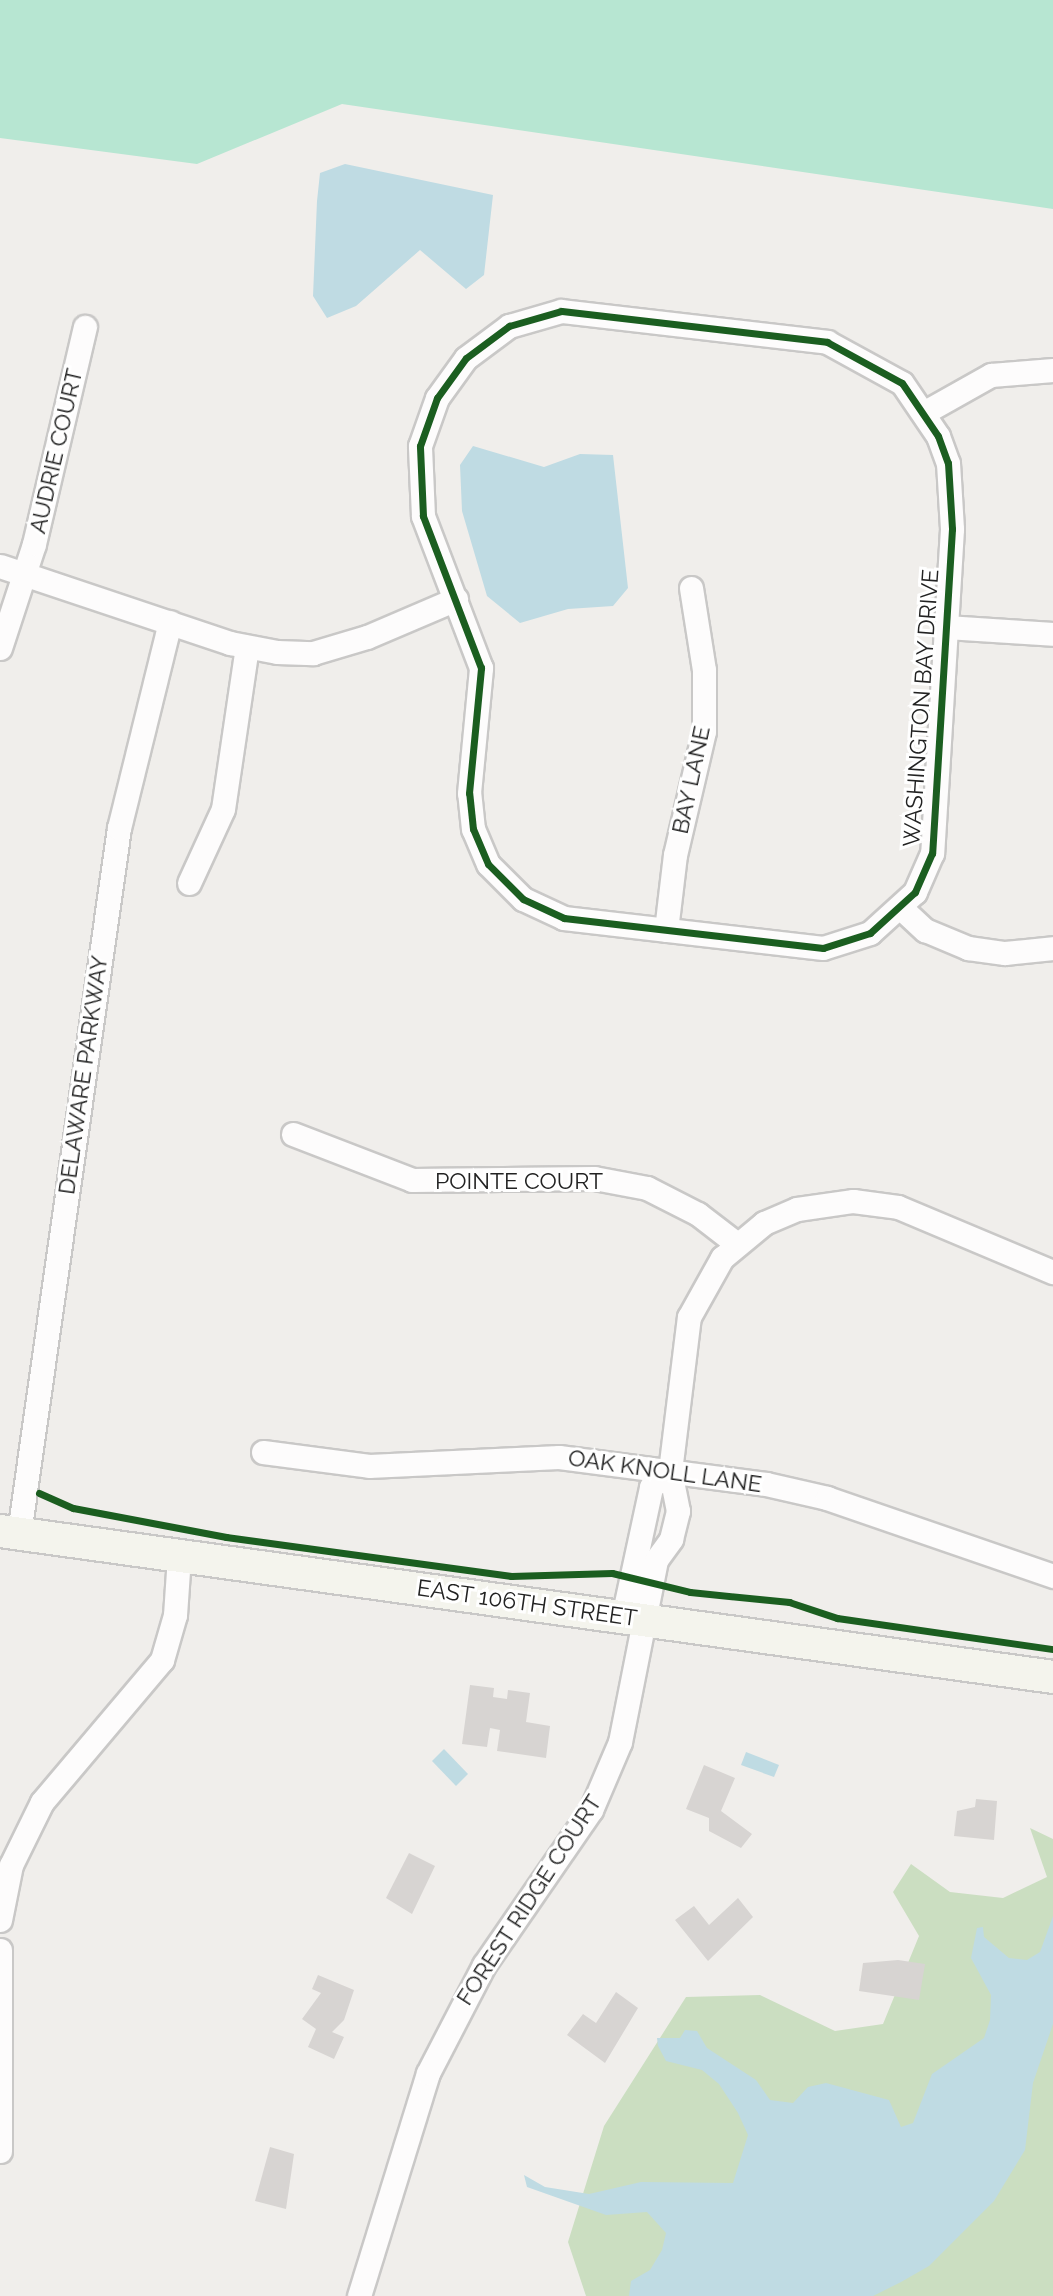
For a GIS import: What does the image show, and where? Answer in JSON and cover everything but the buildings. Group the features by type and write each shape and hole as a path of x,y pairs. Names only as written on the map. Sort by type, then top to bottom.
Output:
{"main road":[{"name":"EAST 106TH STREET","path":"9,1532 1053,1677"}],"street":[{"name":"WASHINGTON BAY DRIVE","path":"561,311 592,311 802,336 879,365 925,412 948,463 952,493 946,627 932,853 901,908 870,933 823,948 666,930 543,910 488,864 473,829 468,793 481,668 423,516 420,446 451,375 509,327 561,311"},
{"name":"AUDRIE COURT","path":"0,648 25,574 85,327"},
{"path":"925,412 991,375 1053,370"},
{"path":"0,566 247,647 313,653 456,599"},
{"name":"BAY LANE","path":"666,930 675,855 704,731 704,670 691,588"},
{"name":"DELAWARE PARKWAY","path":"9,1532 119,828 170,622"},
{"path":"946,627 1053,634"},
{"path":"189,883 223,809 247,647"},
{"path":"901,908 926,930 968,948 1005,953 1053,948"},
{"name":"POINTE COURT","path":"293,1134 412,1180 594,1178 647,1188 689,1208 737,1244"},
{"path":"633,1618 656,1560 671,1539 678,1511 670,1471 690,1317 737,1244 797,1209 853,1201 898,1207 1053,1272"},
{"name":"OAK KNOLL LANE","path":"263,1452 369,1466 525,1455 670,1471 827,1498 1053,1576"},
{"path":"633,1618 651,1487 670,1471"},
{"path":"0,1920 10,1865 37,1811 162,1660 175,1615 179,1556"},
{"name":"FOREST RIDGE COURT","path":"359,2296 428,2073 484,1965 606,1779 633,1618"},
{"path":"0,1950 0,2151"}],"green space":[{"path":"0,0 1053,0 1053,209 342,104 197,164 0,138"},
{"path":"1030,1828 1053,1839 1053,2296 586,2296 568,2242 604,2126 686,1997 760,1995 835,2031 883,2024 919,1936 893,1892 911,1864 950,1892 1003,1898 1047,1877"}],"water":[{"path":"345,164 493,195 484,275 466,289 420,250 356,306 327,318 313,296 320,173"},
{"path":"473,446 544,467 580,454 613,455 628,588 613,606 568,609 520,623 487,596 462,511 460,465"},
{"path":"444,1749 468,1774 456,1786 432,1761"},
{"path":"746,1752 779,1765 774,1777 741,1765"},
{"path":"1053,1916 1053,2024 1033,2083 1025,2150 994,2201 929,2266 901,2282 873,2296 629,2296 631,2281 650,2270 662,2250 666,2233 647,2212 606,2215 527,2187 524,2175 545,2187 589,2194 641,2182 733,2183 748,2135 738,2113 719,2084 702,2070 666,2061 658,2046 657,2038 680,2038 685,2030 697,2031 707,2048 756,2080 770,2100 793,2103 808,2087 826,2083 889,2100 901,2127 913,2123 932,2074 984,2038 990,2020 991,1995 971,1958 977,1928 983,1927 984,1937 1009,1958 1027,1960 1040,1952"}],"cycle path":[{"path":"561,311 827,342 902,383 938,436 948,463 952,529 932,853 915,892 870,933 823,948 564,918 523,899 488,864 473,829 469,793 481,668 423,516 420,446 437,398 466,358 509,326 561,311"},
{"path":"39,1493 73,1508 226,1537 511,1576 612,1573 690,1592 789,1602 837,1618 1053,1649"}]}
